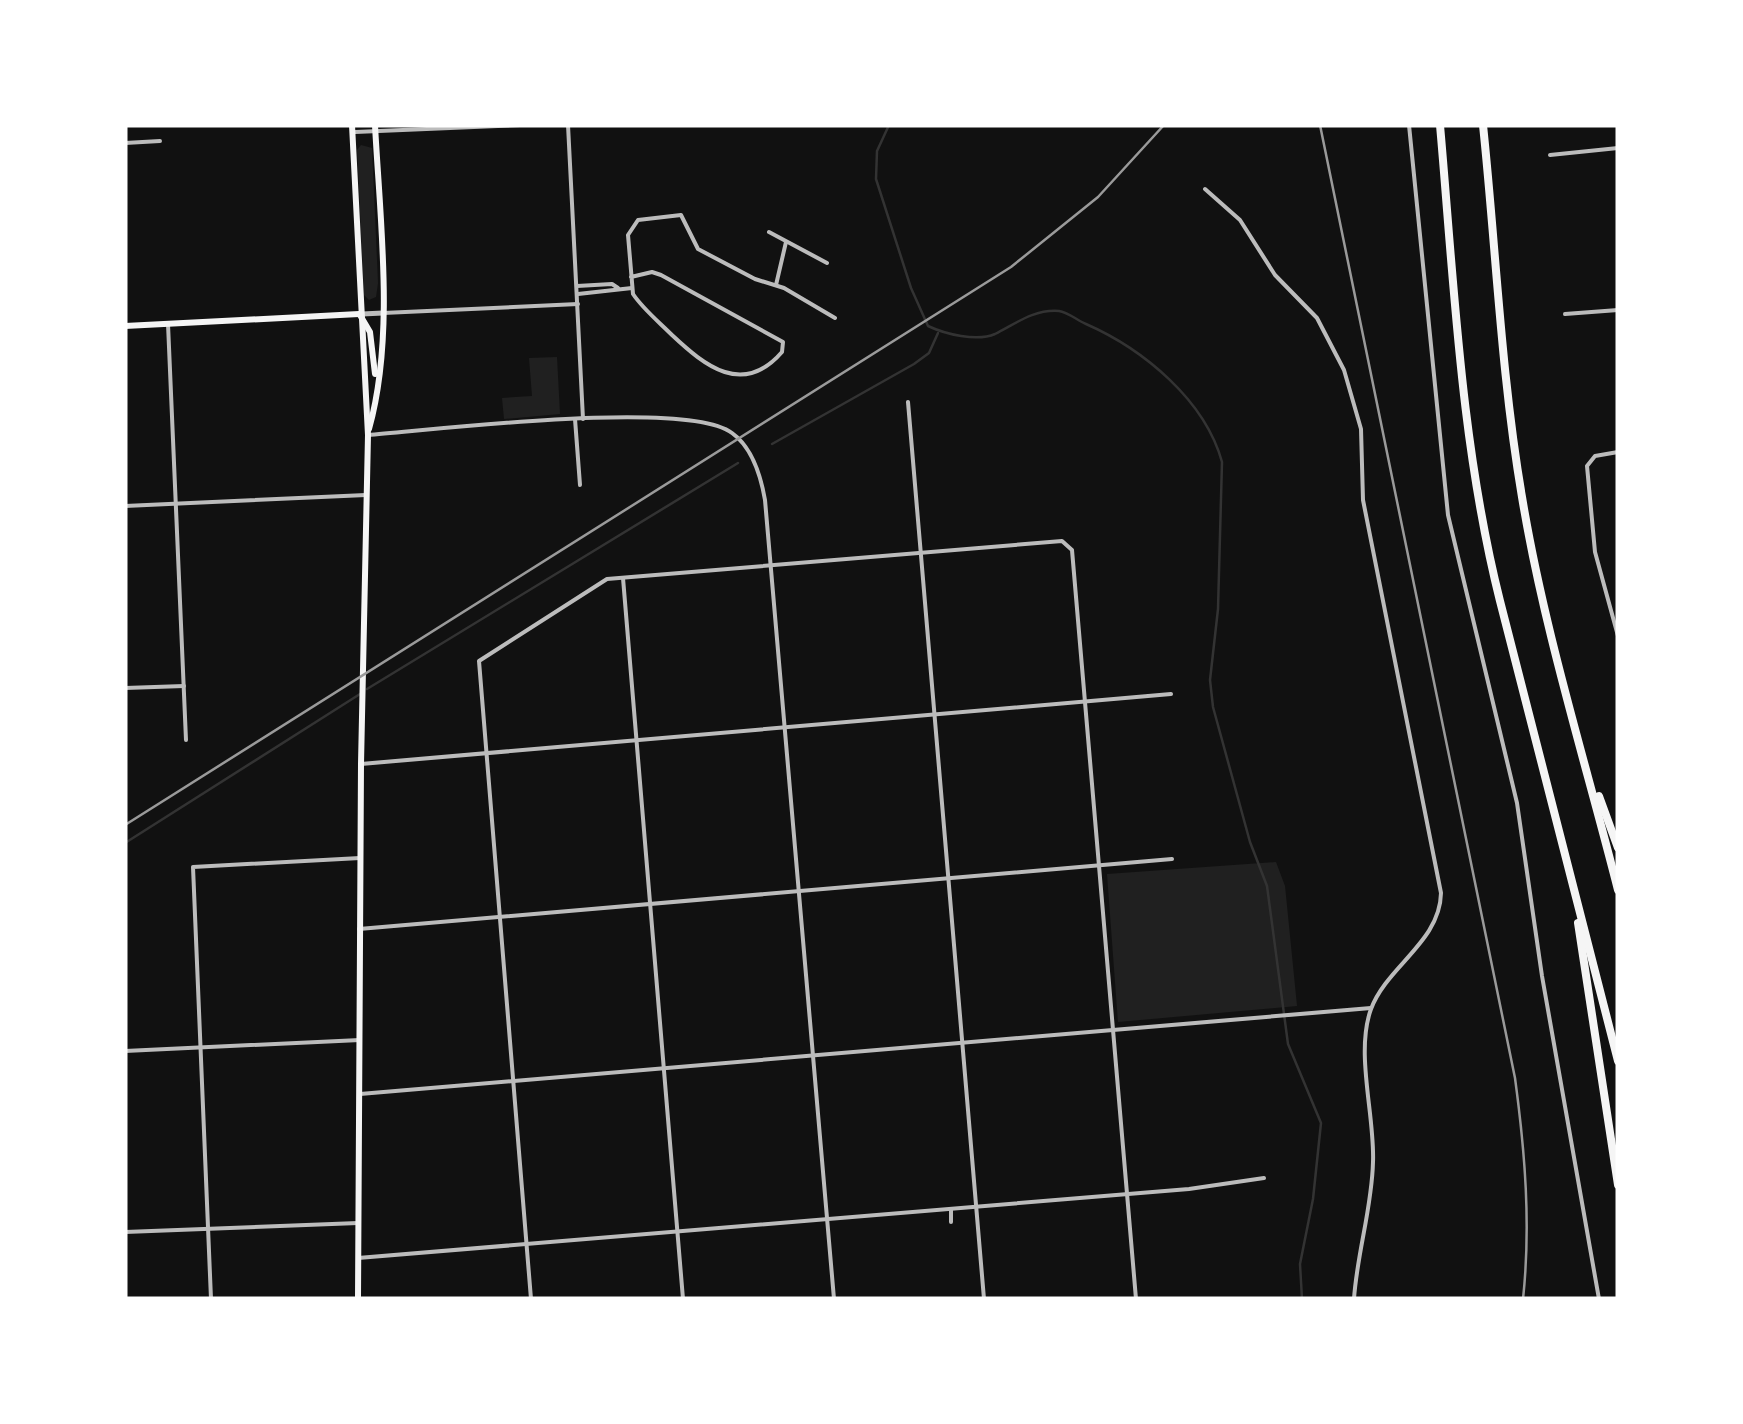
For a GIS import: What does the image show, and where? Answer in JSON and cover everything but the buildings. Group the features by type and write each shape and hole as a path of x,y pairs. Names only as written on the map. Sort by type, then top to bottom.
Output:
{"highway":[{"path":"1440,125 1462,372 1478,497 1496,588 1618,1061"},
{"path":"1482,125 1522,500 1540,590 1618,890"},
{"path":"1584,758 1618,848"},
{"path":"1573,889 1618,1185"}],"main road":[{"path":"352,128 368,435 360,764 358,1299"},
{"path":"368,435 377,388 383,313 376,128"},
{"path":"125,326 359,314"},
{"path":"359,314 370,332 377,388"}],"street":[{"path":"352,128 520,125"},
{"path":"568,125 583,419"},
{"path":"1409,125 1446,502 1517,803 1542,976 1599,1299"},
{"path":"125,142 160,141"},
{"path":"1550,155 1618,148"},
{"path":"1204,190 1240,220 1276,275 1317,318 1344,370 1361,429 1363,500 1441,893 1440,911 1432,927 1371,1008 1366,1047 1374,1160 1354,1299"},
{"path":"632,277 652,272 669,278 691,294 778,338 784,346 782,352 755,371 719,372 700,362 632,294 628,235 633,223 642,218 681,215 698,249 755,279 776,285 834,318"},
{"path":"769,232 827,263"},
{"path":"776,285 786,242"},
{"path":"576,286 612,284 618,288"},
{"path":"577,294 632,288"},
{"path":"359,314 578,304"},
{"path":"1565,314 1618,310"},
{"path":"168,324 186,740"},
{"path":"908,402 984,1299"},
{"path":"368,435 575,419 660,418 723,428 745,446 760,476 770,564 834,1299"},
{"path":"575,419 580,485"},
{"path":"1618,452 1590,460 1588,473 1595,552 1618,636"},
{"path":"125,506 366,496"},
{"path":"532,1299 479,660 607,579 1062,541 1070,545 1086,703 1136,1299"},
{"path":"623,578 684,1299"},
{"path":"125,688 184,686"},
{"path":"360,764 1171,694"},
{"path":"211,1299 193,867 360,858"},
{"path":"359,929 1172,859"},
{"path":"360,1094 1371,1008"},
{"path":"125,1052 360,1040"},
{"path":"358,1258 1126,1194 1264,1178"},
{"path":"950,1209 951,1222"},
{"path":"125,1232 358,1223"}],"shaded area":[{"path":"361,145 372,148 378,283 376,297 369,300 364,295 357,150"},
{"path":"557,357 560,414 504,419 502,398 532,396 529,358"},
{"path":"1276,862 1285,886 1297,1006 1118,1022 1107,874"}],"waterway":[{"path":"889,125 877,151 876,179 911,288 928,326 979,337 995,334 1041,312 1066,313 1150,362 1187,398 1214,439 1222,462 1218,609 1210,680 1213,707 1250,842 1267,886 1288,1044 1321,1123 1313,1199 1300,1264 1302,1299"},
{"path":"772,444 914,364 929,353 938,333"},
{"path":"367,689 738,463"},
{"path":"125,843 360,694"}],"railway":[{"path":"125,825 1011,267 1098,197 1164,125"},
{"path":"1320,125 1515,1078 1526,1188 1523,1299"}]}
